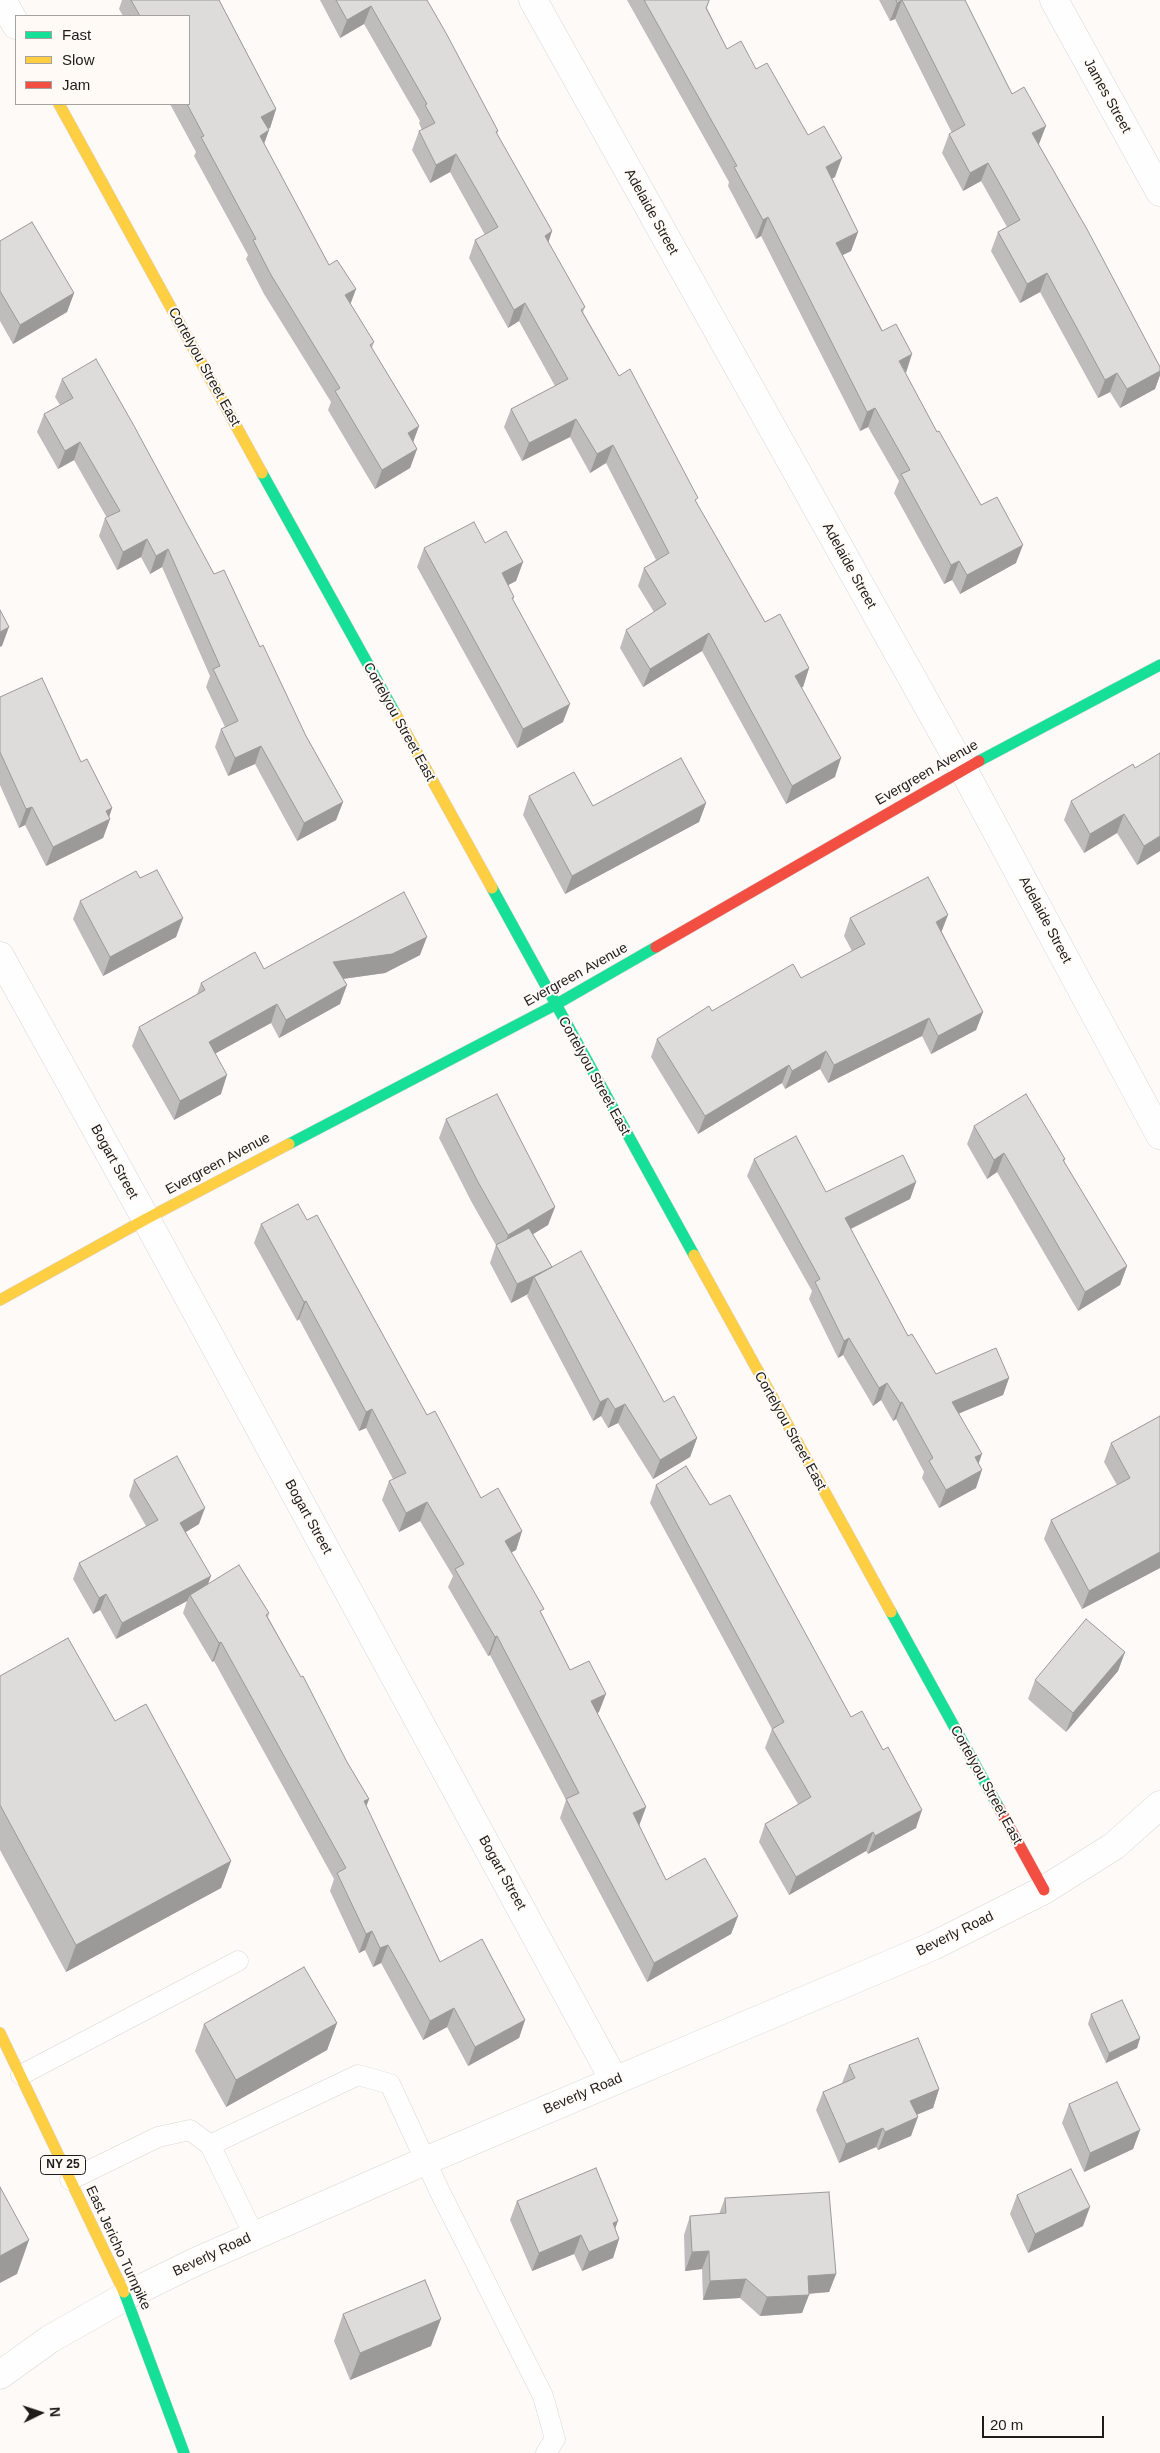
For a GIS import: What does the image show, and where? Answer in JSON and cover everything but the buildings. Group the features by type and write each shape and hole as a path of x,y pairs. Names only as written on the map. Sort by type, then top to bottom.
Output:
{"street":[{"path":"2,0 15,24"},
{"name":"Adelaide Street","path":"532,0 963,769 1160,1135"},
{"name":"James Street","path":"1054,0 1160,192"},
{"name":"Cortelyou Street East","path":"60,105 1044,1890"},
{"name":"Evergreen Avenue","path":"0,1300 146,1219 555,1005 963,769 1160,665"},
{"name":"Bogart Street","path":"0,956 146,1219 614,2080"},
{"name":"Beverly Road","path":"0,2374 50,2339 126,2296 254,2235 614,2080 933,1946 1044,1890 1114,1846 1160,1805"},
{"name":"East Jericho Turnpike","path":"0,2033 126,2296 184,2453"}],"lane":[{"path":"21,2075 238,1961"},
{"path":"210,2144 358,2075 390,2084 425,2161 543,2396 556,2439 546,2453"},
{"path":"70,2180 158,2137 190,2130 210,2144 254,2235"}],"traffic: fast":[{"path":"262,473 395,713"},
{"path":"979,761 1160,665"},
{"path":"492,888 694,1255"},
{"path":"289,1144 555,1005 656,947"},
{"path":"891,1612 999,1808"},
{"path":"124,2292 184,2453"}],"traffic: slow":[{"path":"60,105 262,473"},
{"path":"395,713 492,888"},
{"path":"0,1300 146,1219 289,1144"},
{"path":"694,1255 891,1612"},
{"path":"0,2033 124,2292"}],"traffic: jam":[{"path":"656,947 979,761"},
{"path":"999,1808 1044,1890"}]}
